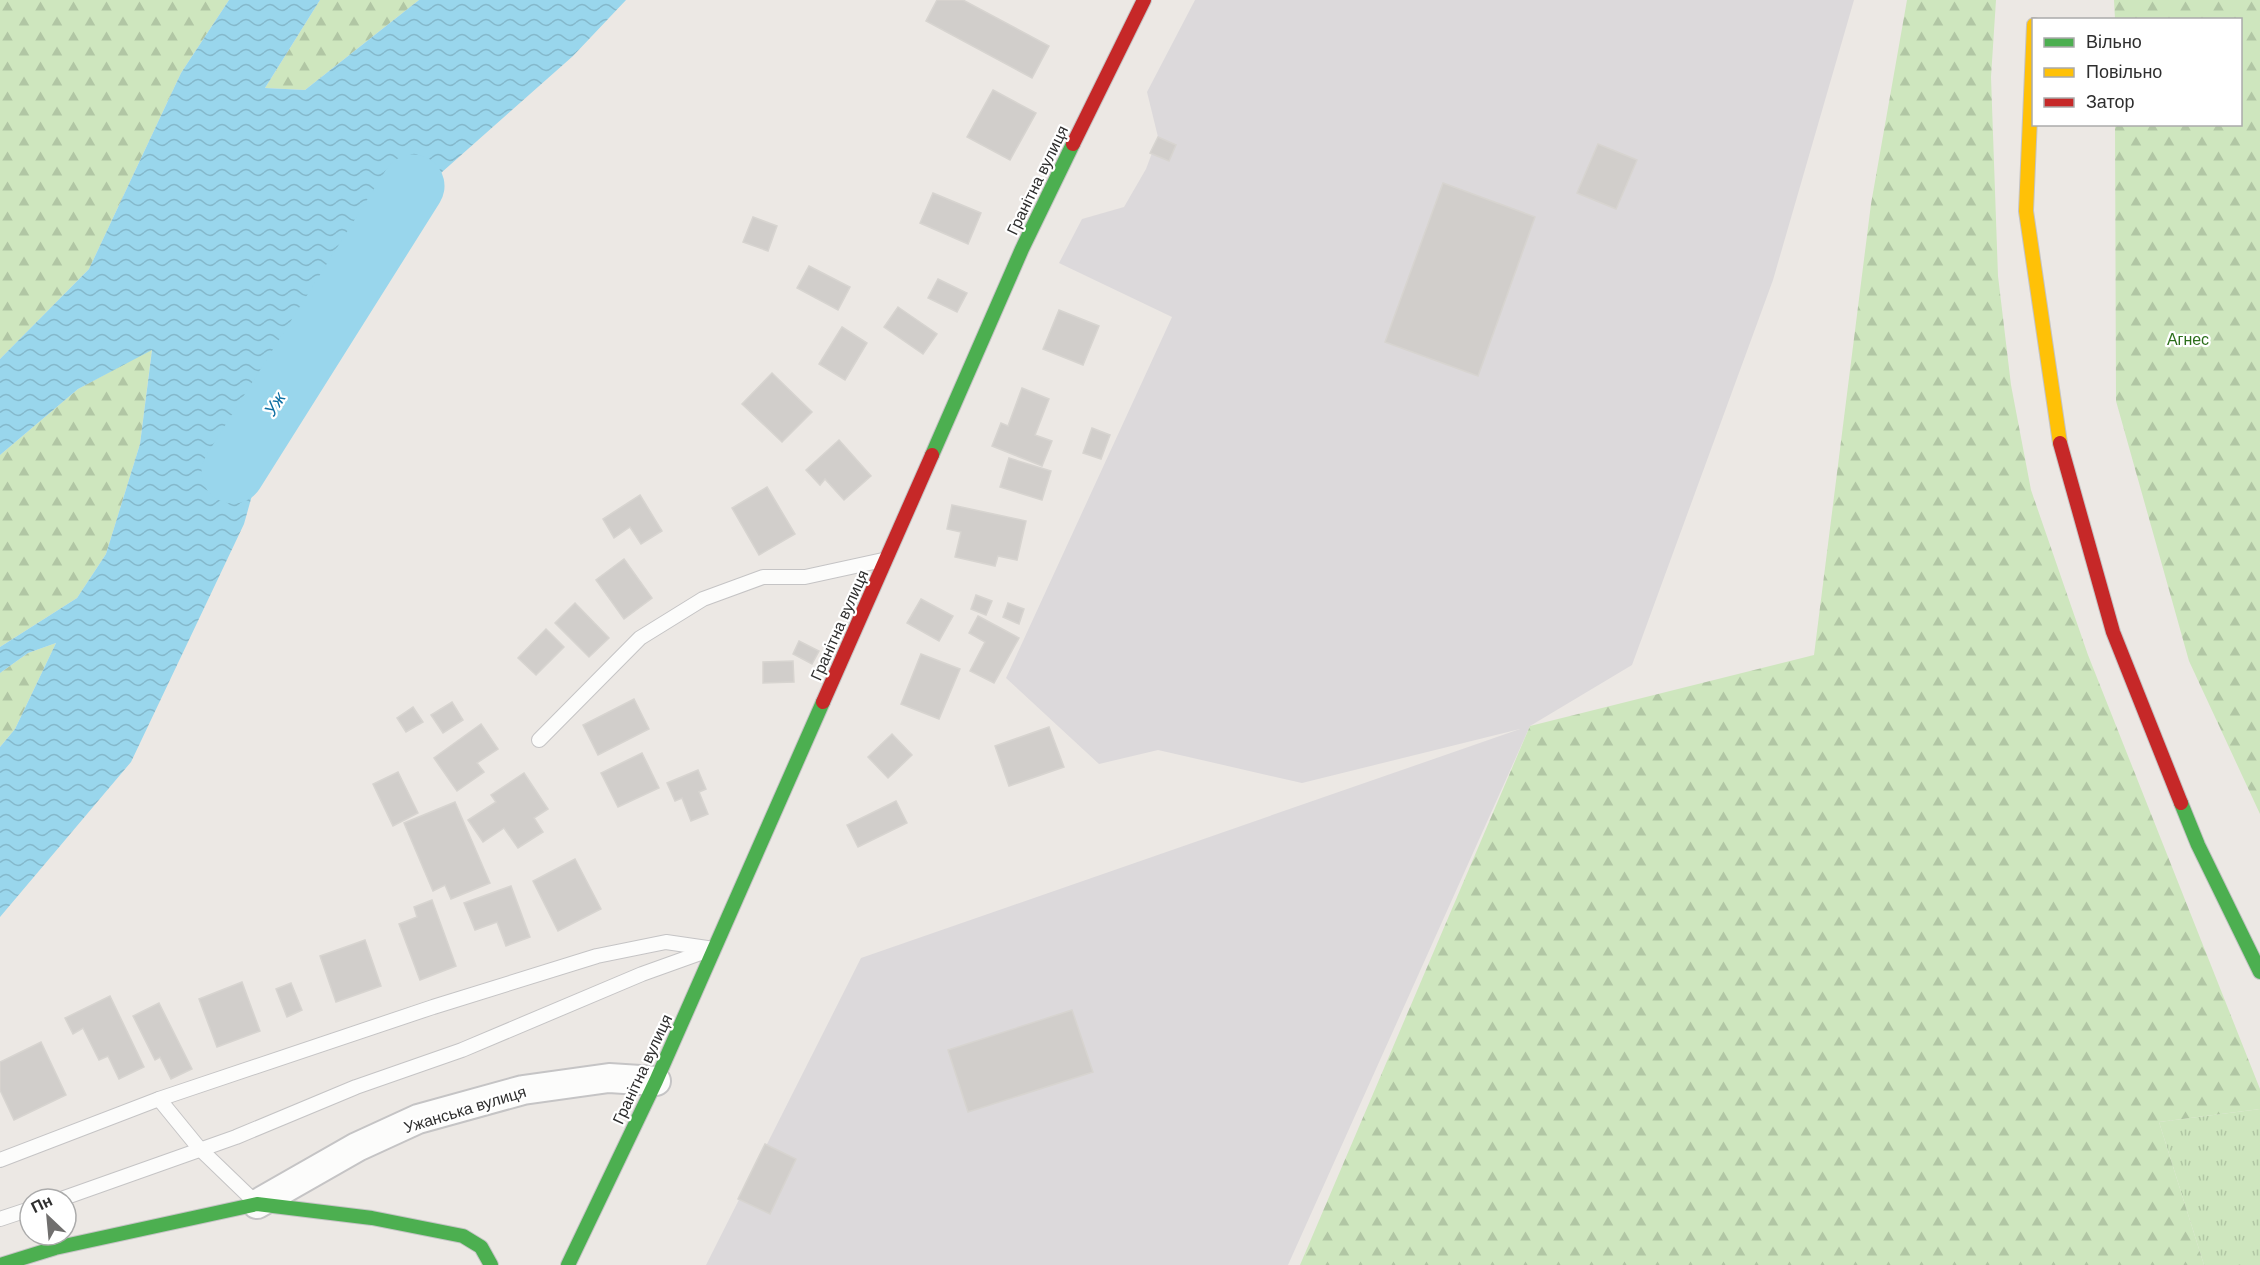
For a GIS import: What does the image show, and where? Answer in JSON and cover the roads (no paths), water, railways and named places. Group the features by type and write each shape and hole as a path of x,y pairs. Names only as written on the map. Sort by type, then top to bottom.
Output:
{"main road":[{"name":"Гранітна вулиця","path":"568,1265 656,1081 1022,249 1144,0"},
{"path":"2032,72 2026,211 2059,440 2113,632 2198,844 2260,972"},
{"name":"Ужанська вулиця","path":"0,1265 55,1248 257,1204 372,1218 463,1236 476,1240 489,1258 490,1265"}],"street":[{"name":"Ужанська вулиця","path":"257,1204 357,1147 418,1119 523,1090 609,1078 656,1081"}],"lane":[{"path":"539,741 640,638 703,599 763,577 805,577 885,559"},
{"path":"0,1160 159,1099 433,1007 597,956 666,942 714,949"},
{"path":"78,1193 199,1148 236,1137 356,1087 462,1050 642,974 714,949"},
{"path":"159,1099 199,1148 257,1204"},
{"path":"0,1219 18,1213"}],"water":[{"path":"229,0 320,0 265,88 305,90 419,0 626,0 573,56 415,196 291,356 244,524 131,762 0,917 0,747 15,729 56,643 28,653 0,673 0,647 77,598 106,554 140,444 152,350 78,389 0,455 0,359 89,269 181,73"}],"waterway":[{"name":"Уж","path":"233,472 413,186"}],"park label":[{"name":"Агнес","path":"2188,339"}]}
